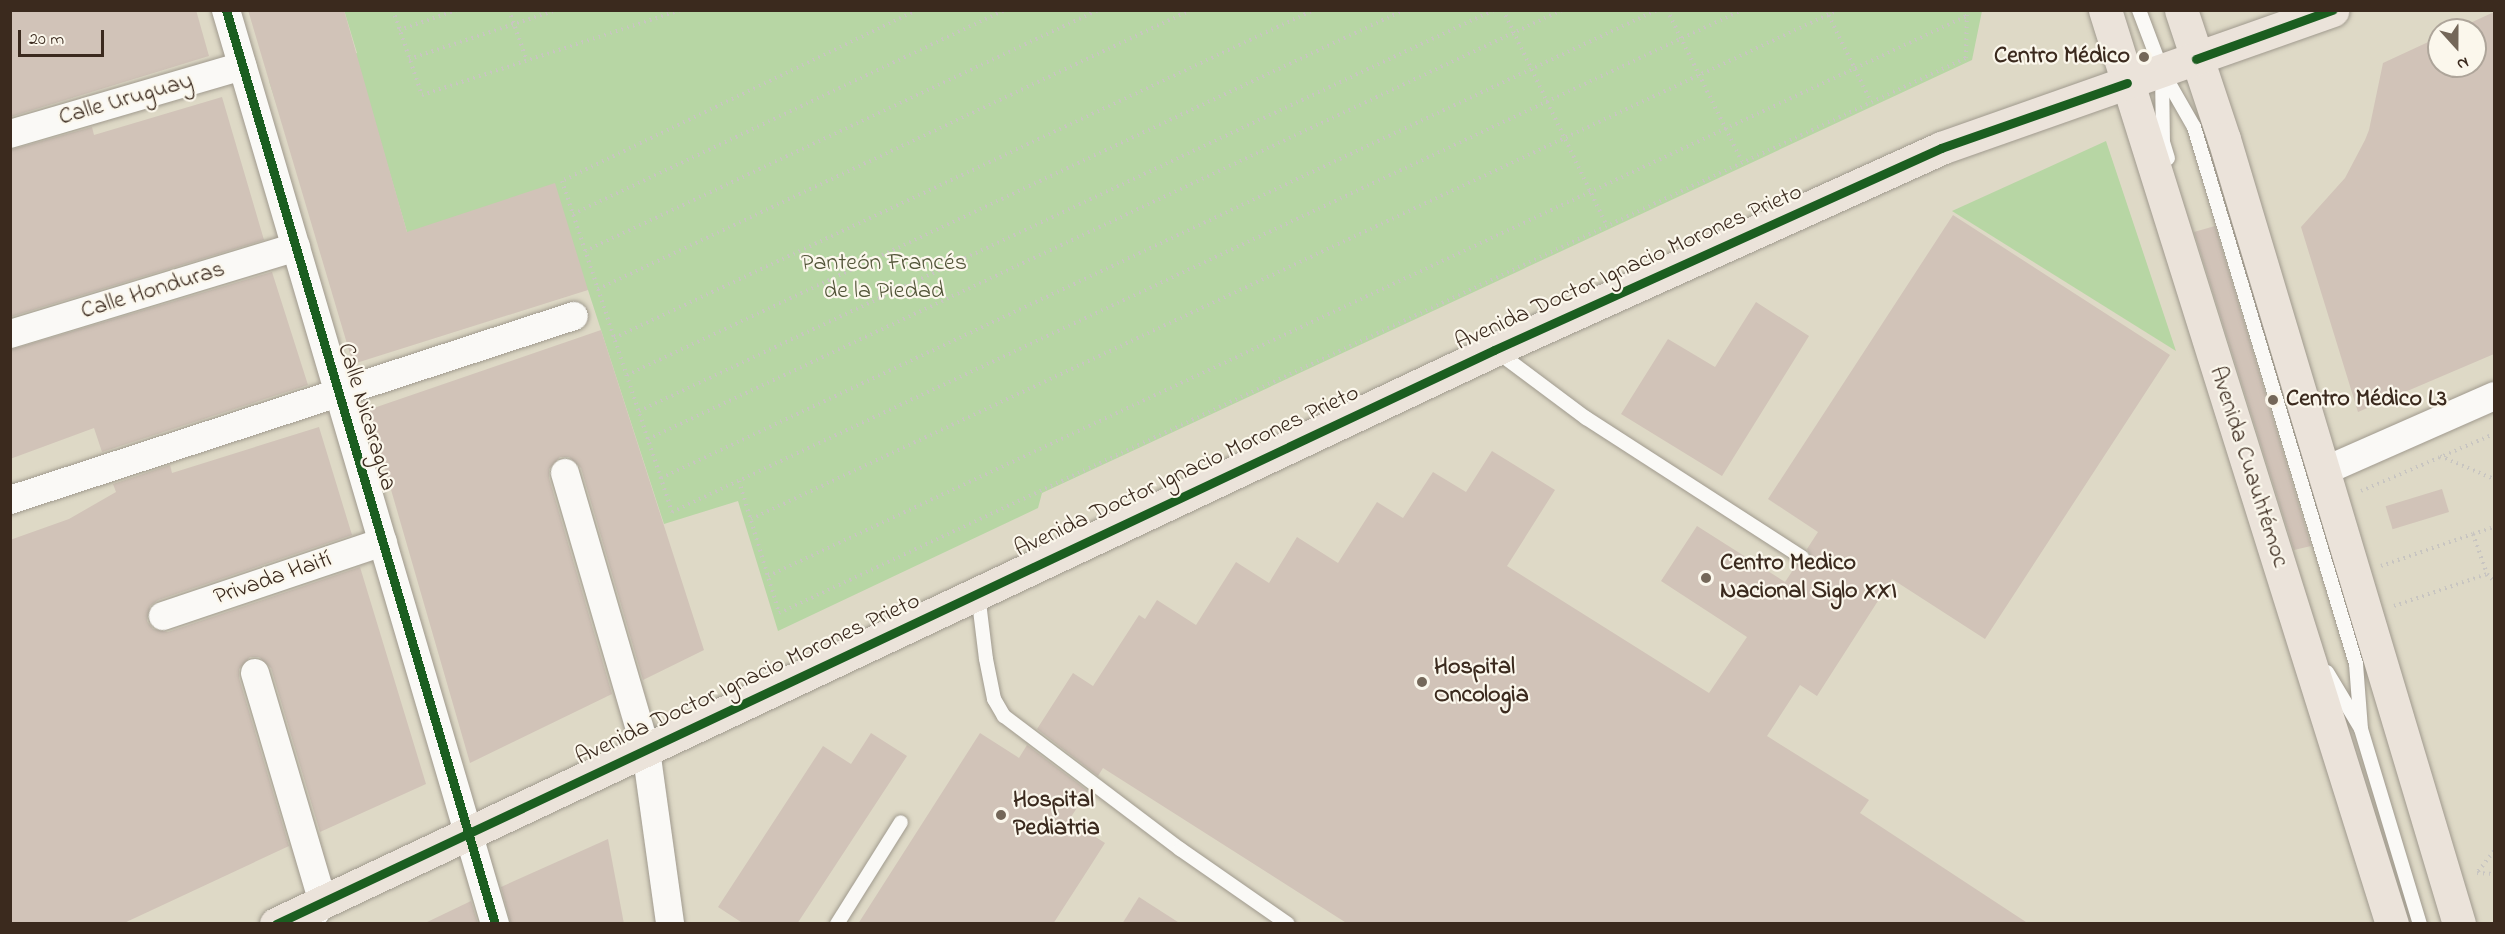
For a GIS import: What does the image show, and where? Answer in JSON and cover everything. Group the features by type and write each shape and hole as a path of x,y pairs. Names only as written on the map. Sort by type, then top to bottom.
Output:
{"main road":[{"name":"Avenida Cuauhtémoc","path":"2105,10 2385,918"},
{"path":"2181,10 2224,139 2459,924"},
{"name":"Avenida Doctor Ignacio Morones Prieto","path":"276,924 315,913 469,834 978,592 1494,350 1941,148 2332,10"}],"street":[{"name":"Calle Nicaragua","path":"226,10 495,924"},
{"name":"Calle Uruguay","path":"10,134 242,66"},
{"name":"Calle Honduras","path":"10,334 296,247"},
{"path":"10,500 574,316"},
{"path":"2322,472 2494,396"},
{"path":"565,473 646,750 670,924"},
{"name":"Privada Haití","path":"163,616 383,542"},
{"path":"255,673 315,913"}],"lane":[{"path":"2139,10 2162,71 2194,127 2199,143 2356,664 2361,729 2421,924"},
{"path":"2162,71 2163,142 2174,177"},
{"path":"1494,350 1586,418 1802,557"},
{"path":"2272,495 2329,677 2361,729"},
{"path":"978,592 986,659 994,699 1004,716 1180,849 1288,924"},
{"path":"837,924 901,822"}],"path":[{"path":"393,10 422,96 680,10"},
{"path":"399,30 458,10"},
{"path":"509,10 527,61"},
{"path":"409,59 556,10"},
{"path":"917,10 562,182 672,512 1742,10"},
{"path":"573,214 1005,10"},
{"path":"585,251 1098,10"},
{"path":"598,288 1191,10"},
{"path":"614,338 1314,10"},
{"path":"627,375 1404,10"},
{"path":"638,411 1494,10"},
{"path":"1503,10 1607,226"},
{"path":"648,439 1562,10"},
{"path":"661,478 1657,10"},
{"path":"1667,10 1742,162"},
{"path":"751,519 1565,139 1827,13 1838,10"},
{"path":"1827,13 1871,102"},
{"path":"739,480 768,576 780,613 1966,58 1968,13 1725,129 768,576"},
{"path":"2430,425 2440,457"},
{"path":"2358,493 2494,434"},
{"path":"2440,457 2494,479"},
{"path":"2380,566 2494,527"},
{"path":"2473,534 2487,574 2494,580"},
{"path":"2393,606 2487,574"},
{"path":"2494,851 2477,873 2494,874"}],"green space":[{"name":"Panteón Francés de la Piedad","path":"344,10 1982,11 1972,60 1042,493 1038,508 778,631 738,501 664,524 588,290 407,232 362,78 277,106 269,81 357,53"},
{"path":"2106,141 2176,351 1952,211"}],"building":[{"path":"10,10 196,10 209,56 10,117"},
{"path":"248,10 344,10 407,232 555,183 588,290 353,364"},
{"path":"2494,12 2494,354 2358,412 2301,227 2345,178 2365,140 2383,63 2427,43 2427,78 2487,78 2487,18 2481,18"},
{"path":"222,97 264,240 10,317 10,150 92,127 94,135"},
{"path":"1953,215 2170,355 1985,639 1892,579 1817,696 1800,685 1767,736 1869,800 1860,813 2029,924 1348,924 1103,768 1098,776 1037,729 1073,673 1093,686 1139,615 1145,619 1157,600 1196,625 1236,562 1269,583 1297,537 1338,563 1377,502 1403,518 1433,472 1466,492 1492,451 1555,490 1507,566 1709,693 1747,637 1661,581 1697,526 1785,582 1797,564 1802,566 1809,562 1811,557 1807,549 1818,532 1768,499"},
{"path":"2215,226 2311,546 2294,550 2194,232"},
{"path":"272,272 308,385 102,452 94,428 10,459 10,350"},
{"path":"1756,302 1809,336 1722,476 1621,414 1668,339 1715,367"},
{"path":"601,330 704,650 643,680 581,468 569,457 560,457 549,469 549,478 612,694 470,763 368,410"},
{"path":"319,427 352,535 158,600 150,606 147,621 153,629 168,632 360,567 426,784 320,832 271,668 259,657 250,657 239,669 239,678 289,846 122,924 10,924 10,540 69,519 116,492 113,484 170,465 172,473"},
{"path":"2442,489 2449,512 2393,529 2386,506"},
{"path":"871,733 907,756 797,924 744,924 718,907 823,746 851,764"},
{"name":"Hospital Pediatria","path":"980,733 1019,758 1027,745 1088,791 1069,820 1105,843 1091,865 1053,924 858,924"},
{"path":"608,839 624,924 511,924 501,887"},
{"name":"Hospital Pediatria","path":"1139,897 1181,924 1122,924"},
{"path":"471,901 478,924 423,924"}],"cycle path":[{"path":"226,10 495,924"},
{"path":"2196,59 2332,10"},
{"path":"276,924 1494,350 1941,148 2127,83"}],"place":[{"name":"Centro Médico","path":"2144,57"},
{"name":"Centro Médico L3","path":"2273,400"},
{"name":"Centro Medico Nacional Siglo XXI","path":"1706,578"},
{"name":"Hospital Oncologia","path":"1422,682"},
{"name":"Hospital Pediatria","path":"1001,815"}]}
